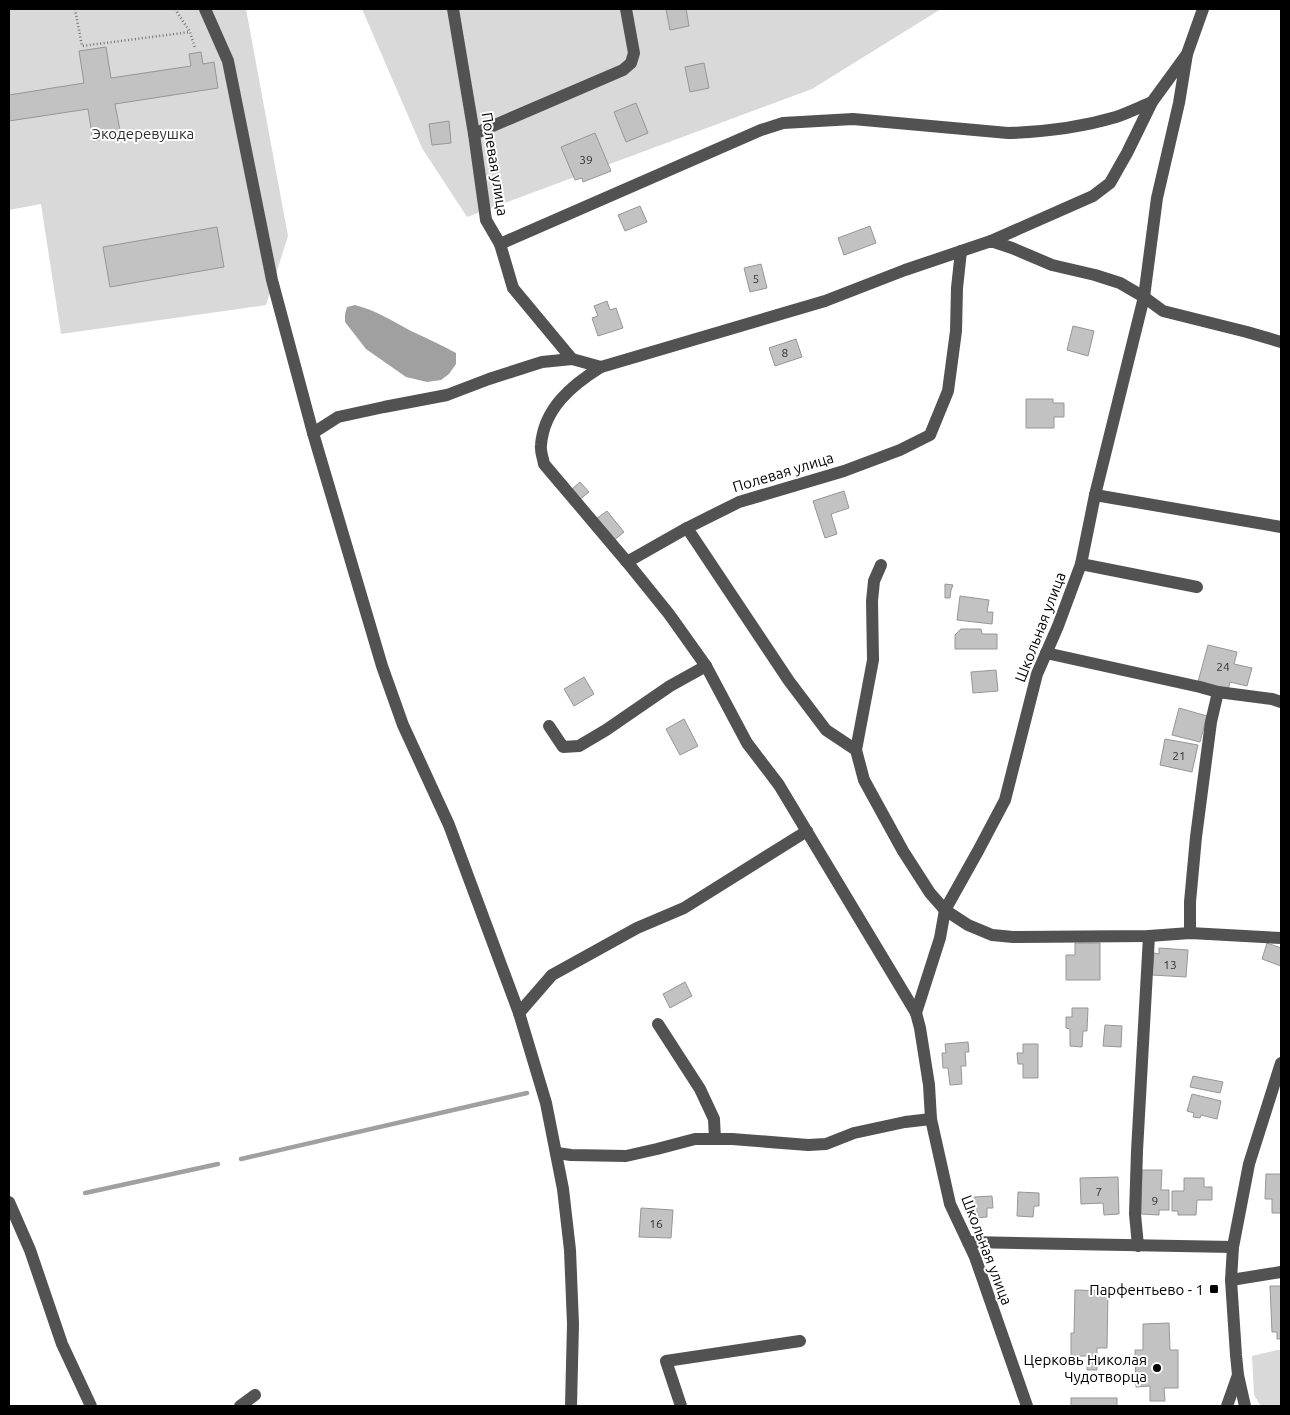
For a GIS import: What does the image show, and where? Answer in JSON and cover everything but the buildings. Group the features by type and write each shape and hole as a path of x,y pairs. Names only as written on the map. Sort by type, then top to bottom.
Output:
{"street":[{"path":"205,9 228,61 272,280 313,433 382,666 403,725 449,825 519,1013 546,1103 563,1189 570,1250 573,1324 571,1406"},
{"name":"Полевая улица","path":"453,9 486,220 500,244 513,288 572,359"},
{"path":"474,134 623,70 631,63 634,53 626,9"},
{"path":"627,562 544,464 540,447 544,426 558,402 582,379 601,366 825,301 905,270 991,241 1093,196 1110,183 1127,154 1152,102 1187,54 1203,9"},
{"name":"Школьная улица","path":"916,1013 940,938 945,910 1005,800 1037,674 1058,626 1081,564 1095,495 1144,297 1157,198 1179,103 1187,54"},
{"path":"500,244 761,130 783,123 853,119 1008,133 1028,132 1098,122 1117,117 1152,102"},
{"path":"991,241 1052,265 1120,283 1144,297 1163,312 1281,342"},
{"name":"Полевая улица","path":"627,562 687,528 739,502 844,471 900,450 930,435 948,391 956,331 957,288 961,251"},
{"path":"313,433 338,417 446,395 542,362 572,359 601,366"},
{"path":"1095,495 1281,527"},
{"path":"687,528 789,682 826,730 856,750"},
{"name":"Школьная улица","path":"627,562 669,614 706,666 747,743 779,785 916,1013 928,1084 931,1120 950,1204 975,1257 1027,1406"},
{"path":"1081,564 1197,587"},
{"path":"881,565 874,581 872,660 856,750 864,780 903,851 930,893 945,910 968,925 992,935 1013,937 1149,936 1190,933 1281,938"},
{"path":"1046,653 1218,692 1281,702"},
{"path":"550,726 562,747 579,746 606,730 670,686 706,666"},
{"path":"1190,933 1190,902 1196,837 1211,722 1218,692"},
{"path":"519,1013 552,975 637,928 684,908 807,831"},
{"path":"1138,1246 1134,1214 1149,936"},
{"path":"658,1024 700,1089 714,1119 715,1139"},
{"path":"1246,1406 1238,1375 1236,1355 1231,1280 1233,1247 1249,1164 1281,1063"},
{"path":"557,1153 626,1156 696,1139 774,1142 808,1146 826,1144 854,1133 905,1122 931,1120"},
{"path":"10,1207 30,1250 62,1344 91,1406"},
{"path":"968,1242 1233,1247"},
{"path":"1231,1280 1281,1272"},
{"path":"681,1406 666,1361 800,1341"},
{"path":"1227,1406 1238,1375"},
{"path":"240,1406 255,1395"}],"path":[{"path":"75,9 82,46 190,32"},
{"path":"175,9 190,32 196,48"}],"green space":[{"name":"Экодеревушка","path":"9,9 246,9 288,236 266,305 61,334 41,204 9,210"},
{"path":"362,9 941,9 812,89 467,217 422,148"},
{"path":"1281,1350 1281,1406 1261,1406 1254,1395 1252,1356"}],"shaded area":[{"path":"355,305 377,313 456,353 456,364 449,374 441,380 427,382 406,377 366,349 345,322 347,307"}],"waterway":[{"path":"241,1159 527,1093"},
{"path":"85,1193 218,1164"}],"place":[{"name":"Парфентьево - 1","path":"1214,1289"},
{"name":"Церковь Николая Чудотворца","path":"1157,1368"}]}
